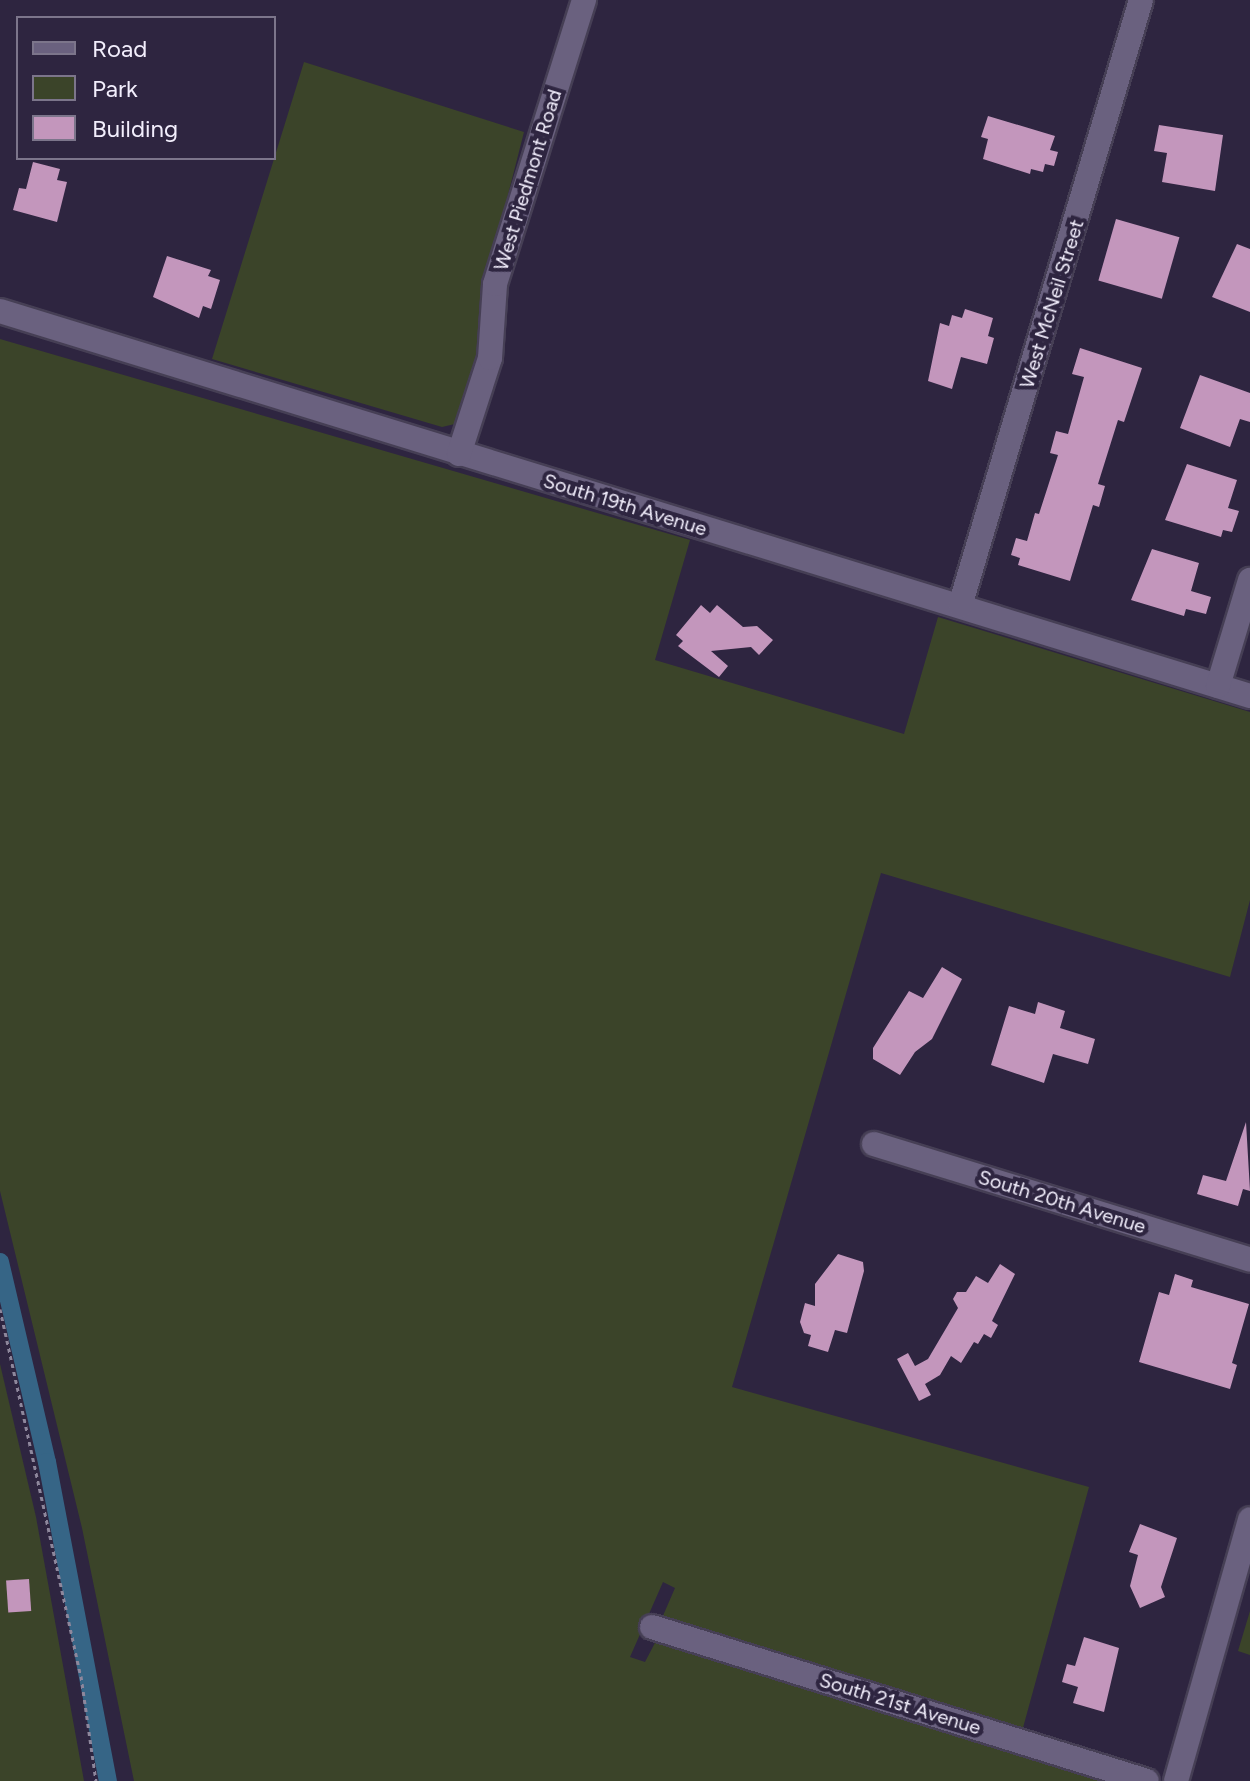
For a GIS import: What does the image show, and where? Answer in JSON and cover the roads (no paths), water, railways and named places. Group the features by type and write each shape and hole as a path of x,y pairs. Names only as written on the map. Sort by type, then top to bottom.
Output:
{"street":[{"name":"West Piedmont Road","path":"459,454 490,358 495,284 584,0"},
{"name":"West McNeil Street","path":"960,606 1141,0"},
{"name":"South 19th Avenue","path":"0,311 1250,696"},
{"path":"1218,686 1250,580"},
{"name":"South 20th Avenue","path":"874,1144 1250,1260"},
{"path":"1176,1781 1250,1519"},
{"name":"South 21st Avenue","path":"652,1627 1147,1781"}],"waterway":[{"path":"0,1262 47,1462 108,1781"}]}
